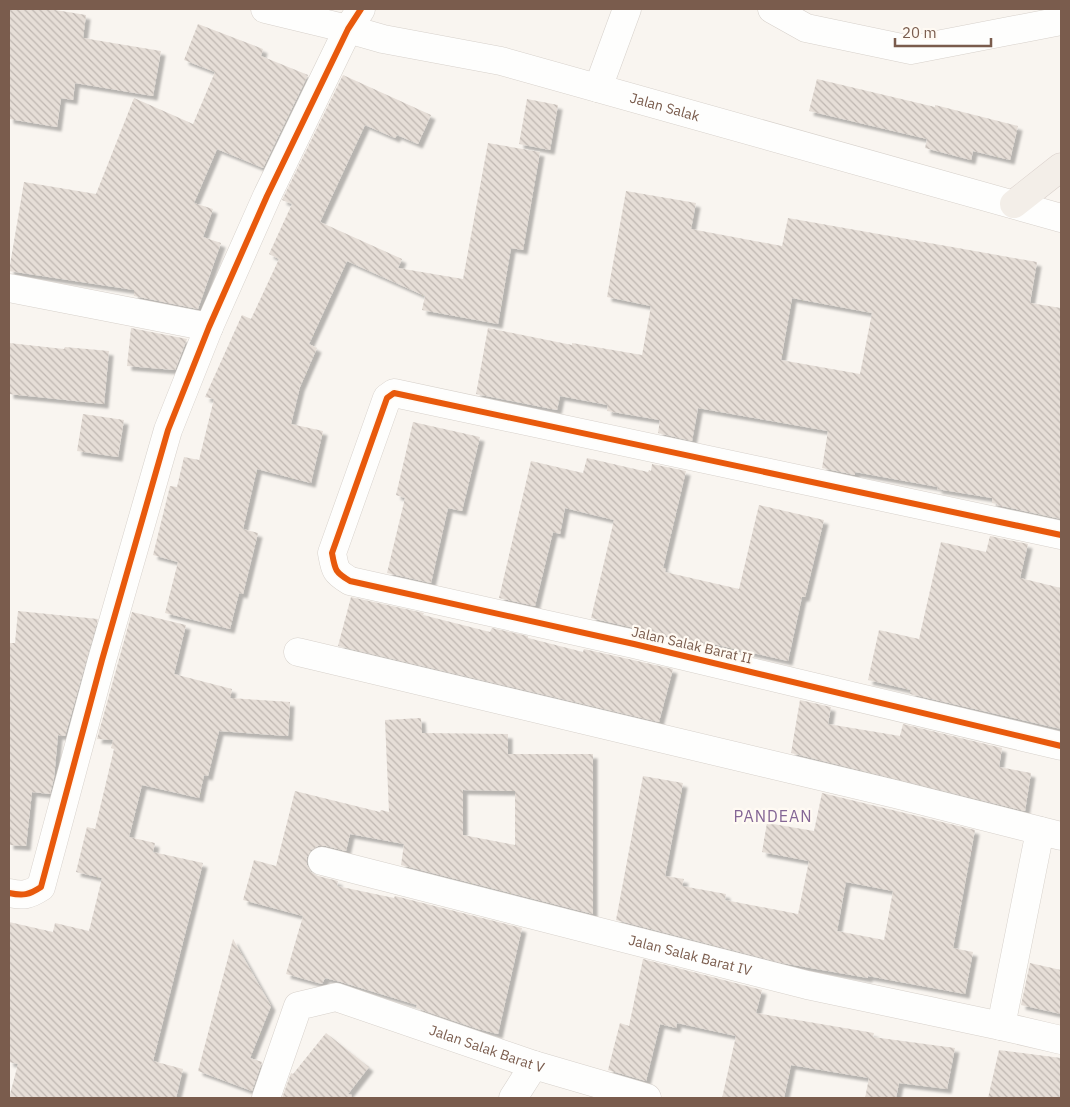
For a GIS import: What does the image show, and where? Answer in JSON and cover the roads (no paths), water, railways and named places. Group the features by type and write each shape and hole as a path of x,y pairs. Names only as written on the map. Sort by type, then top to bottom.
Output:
{"main road":[{"path":"1014,204 1061,167"}],"street":[{"name":"Jalan Salak","path":"265,9 354,19 383,39 501,61 1061,218"},
{"path":"772,9 806,28 911,50 1061,21"},
{"path":"598,88 634,10"},
{"path":"9,893 28,895 41,887 102,660 168,430 209,327 267,196 354,19"},
{"path":"9,288 209,327"},
{"name":"Jalan Salak Barat II","path":"1061,536 394,393 387,398 332,553 338,574 350,581 634,644 1061,746"},
{"path":"298,652 894,794 1050,834 1001,1026"},
{"name":"Jalan Salak Barat IV","path":"322,861 807,985 1061,1040"},
{"name":"Jalan Salak Barat V","path":"266,1098 298,1006 336,997 524,1081 646,1098"}],"district":[{"name":"PANDEAN","path":"773,816"}]}
